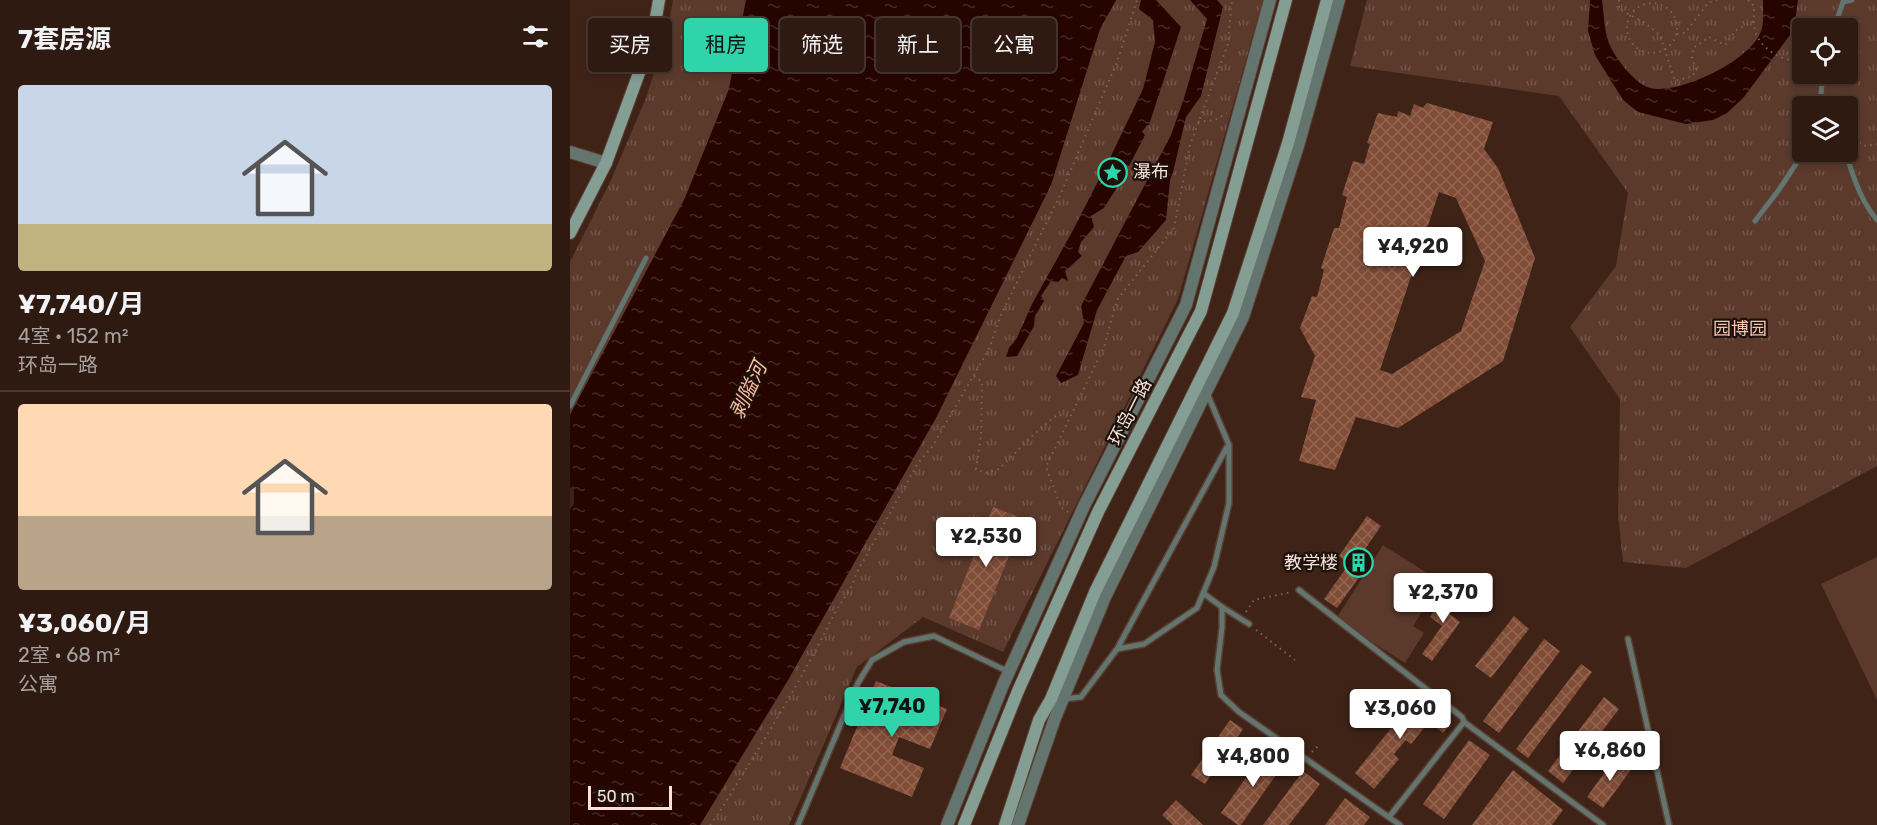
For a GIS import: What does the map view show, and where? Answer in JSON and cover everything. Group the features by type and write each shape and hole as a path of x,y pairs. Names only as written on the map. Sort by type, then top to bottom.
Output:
{"main road":[{"path":"570,233 606,163 653,35 659,0"},
{"name":"环岛一路","path":"964,825 1018,691 1098,512 1201,311 1286,0"},
{"path":"1005,825 1038,720 1056,699 1095,592 1233,313 1288,143 1327,0"}],"street":[{"path":"947,825 1009,672 1078,519 1186,305 1270,0"},
{"path":"1018,825 1056,699 1243,317 1298,146 1339,0"},
{"path":"570,152 606,163"}],"lane":[{"path":"1837,18 1843,2 1852,0"},
{"path":"1755,221 1797,162"},
{"path":"1849,162 1855,185 1864,203 1877,220"},
{"path":"570,406 646,258"},
{"path":"1117,649 1144,644 1197,608 1214,567 1229,503 1229,445 1201,378"},
{"path":"1056,699 1081,697 1117,649 1229,445"},
{"path":"1299,590 1462,717 1464,722 1603,825"},
{"path":"1203,594 1249,624"},
{"path":"1222,607 1217,670 1221,695 1239,712 1400,825"},
{"path":"798,825 858,683 872,660 904,642 934,636 1009,672"},
{"path":"1628,639 1669,825"},
{"path":"1389,817 1464,722"}],"path":[{"path":"710,825 807,669 837,607 854,583 856,574 918,463 932,447 989,348 1000,317 1061,193 1094,117 1117,62 1137,0"},
{"path":"1078,519 1061,507 1046,467 1104,347 1117,300 1174,228 1190,145 1228,44 1232,0"},
{"path":"1619,0 1619,9 1645,23 1660,35 1675,81 1693,76 1696,68 1692,58 1693,48 1708,37 1725,45 1736,30 1754,21"},
{"path":"1664,5 1667,0"},
{"path":"1677,34 1684,33 1708,3 1717,0"},
{"path":"1748,0 1754,6 1756,35 1767,49 1792,61"},
{"path":"1656,2 1664,5 1675,17 1677,34 1667,48 1660,52 1652,54 1643,52 1630,42 1626,26 1628,17 1640,5 1656,2"},
{"path":"1198,122 1215,120 1232,110 1240,109"},
{"path":"1858,140 1867,147 1877,144"},
{"path":"974,376 982,382 981,436 976,469 986,473 999,470 1033,435 1057,415 1069,416"},
{"path":"1241,620 1254,600 1299,590"},
{"path":"1249,624 1295,660"}],"green space":[{"path":"673,0 746,0 743,18 684,18 684,72 732,72 729,89 685,198 570,415 570,262 611,180 646,98 654,72 672,72 672,18 670,18"},
{"path":"1116,0 1263,0 1178,299 1003,652 923,617 857,667 789,825 700,825 788,680 937,416 1100,29"},
{"name":"园博园","path":"1367,0 1877,0 1877,466 1686,568 1623,562 1618,515 1620,399 1570,327 1616,266 1628,193 1559,96 1350,66"},
{"path":"1383,545 1441,582 1413,626 1424,633 1405,663 1336,619"},
{"path":"1877,557 1877,700 1821,584"}],"water":[{"name":"剥隘河","path":"746,0 1116,0 1100,29 1051,185 937,416 788,680 700,825 570,825 570,509 574,504 574,486 570,488 570,415 685,198 729,89 732,72 768,72 768,18 743,18"},
{"name":"瀑布","path":"1141,0 1156,0 1181,27 1149,125 1142,132 1145,135 1129,166 1125,164 1118,179 1121,181 1104,208 1091,216 1094,227 1081,242 1078,252 1082,256 1065,271 1068,281 1062,278 1058,282 1051,281 1041,296 1044,301 1035,316 1034,326 1017,356 1006,357 1111,156 1143,89 1155,42 1153,20 1139,9"},
{"path":"1190,0 1217,0 1223,7 1201,96 1186,117 1170,180 1166,220 1138,252 1126,256 1097,310 1078,375 1061,383 1056,376 1084,323 1081,306 1171,135 1184,98 1207,19"},
{"path":"1590,0 1602,0 1604,22 1614,54 1638,82 1650,88 1663,89 1679,86 1715,72 1746,51 1756,40 1762,28 1763,0 1798,0 1796,18 1792,18 1790,35 1744,97 1727,113 1713,120 1686,124 1638,112 1623,100 1595,55 1588,31"}],"building":[{"path":"1427,103 1493,122 1484,149 1498,168 1535,258 1503,361 1398,428 1356,417 1335,470 1299,461 1316,400 1301,397 1315,356 1300,328 1312,296 1317,297 1324,270 1321,268 1334,228 1339,228 1347,197 1342,195 1353,161 1364,164 1370,144 1367,143 1378,113 1397,117 1398,111 1410,116 1414,104 1423,108","holes":["1439,192 1456,198 1485,261 1461,331 1392,374 1380,370"]},
{"path":"993,507 1024,519 979,630 949,618"},
{"name":"教学楼","path":"1367,516 1381,526 1361,555 1370,562 1337,608 1324,599 1349,564 1339,556"},
{"path":"1450,589 1461,598 1450,614 1460,622 1432,661 1422,654 1442,626 1430,617"},
{"path":"1514,616 1529,629 1491,678 1475,666"},
{"path":"1544,639 1560,651 1499,733 1483,721"},
{"path":"1581,664 1592,672 1528,758 1516,749"},
{"path":"876,681 947,709 930,749 899,737 892,755 924,768 912,797 840,768"},
{"path":"1417,696 1451,723 1443,733 1429,722 1411,744 1406,740 1394,754 1399,759 1374,789 1355,773"},
{"path":"1604,697 1619,709 1563,783 1548,771"},
{"path":"1230,720 1243,729 1205,784 1191,775"},
{"path":"1469,740 1490,755 1444,819 1423,804"},
{"path":"1266,749 1285,762 1241,825 1238,825 1221,813"},
{"path":"1617,755 1633,767 1603,808 1587,797"},
{"path":"1513,770 1563,810 1552,825 1472,825"},
{"path":"1303,771 1320,784 1289,825 1263,825"},
{"path":"1345,798 1370,817 1364,825 1325,825"},
{"path":"1176,800 1203,825 1173,825 1162,815"}],"place":[{"name":"瀑布","path":"1112,172"},
{"name":"教学楼","path":"1359,563"}]}
